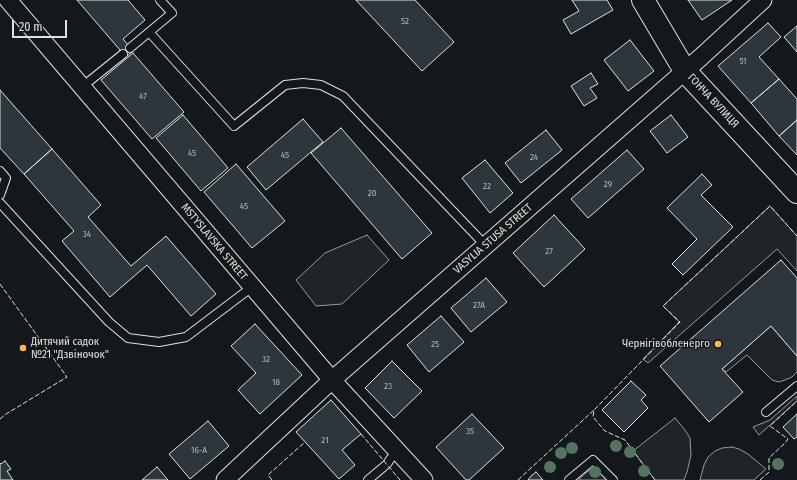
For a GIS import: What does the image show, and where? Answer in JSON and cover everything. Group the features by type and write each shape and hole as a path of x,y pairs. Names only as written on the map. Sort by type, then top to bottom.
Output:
{"street":[{"name":"ГОНЧА ВУЛИЦЯ","path":"644,0 685,71 797,192"},
{"name":"VASYLIA STUSA STREET","path":"225,480 332,380 685,71 763,0"},
{"name":"MSTYSLAVSKA STREET","path":"12,2 82,87 332,380 424,480"}],"lane":[{"path":"130,48 172,13 160,0"},
{"path":"149,32 234,126 285,85 303,83 321,85 343,96 486,246"},
{"path":"82,87 123,54"},
{"path":"0,171 6,178 0,194"},
{"path":"0,203 109,322 128,338 159,342 186,337 252,287"},
{"path":"766,412 797,386"},
{"path":"368,480 398,453"},
{"path":"569,480 593,460 613,480"}],"shaded area":[{"path":"770,206 797,236 797,271 777,249 648,363 643,359 679,322 663,306"},
{"path":"367,235 389,260 342,304 316,306 296,280 325,253"},
{"path":"771,326 797,356 797,372 792,377 779,382 772,380 747,355 726,372 722,369"},
{"path":"797,396 797,401 759,435 753,427 770,420"},
{"path":"675,418 690,438 691,455 687,472 684,480 655,480 633,451"},
{"path":"732,447 748,454 766,469 754,480 700,480 708,457 715,451 722,448"},
{"path":"594,466 608,480 579,480 579,479"}],"building":[{"path":"77,0 128,0 145,20 123,39 133,51 126,57"},
{"path":"356,0 415,0 454,42 422,71"},
{"path":"572,0 607,0 613,10 571,34 563,20 579,11"},
{"path":"688,0 732,0 702,20"},
{"path":"768,23 781,37 759,57 779,79 751,103 718,66"},
{"path":"797,26 797,52 784,37"},
{"path":"630,40 654,71 628,91 604,60"},
{"path":"133,53 184,112 152,139 101,80"},
{"path":"591,73 598,84 590,88 597,98 584,106 571,86"},
{"path":"779,79 797,99 797,120 779,136 751,103"},
{"path":"0,90 52,149 24,174 0,148"},
{"path":"183,115 228,168 201,191 156,138"},
{"path":"671,115 688,137 667,153 650,131"},
{"path":"303,119 323,142 266,190 247,167"},
{"path":"797,120 797,155 779,136"},
{"path":"341,128 432,233 402,259 311,153"},
{"path":"546,130 562,150 521,183 505,163"},
{"path":"52,149 101,205 88,217 131,266 166,236 216,294 191,316 147,265 110,297 62,241 74,231 24,174"},
{"path":"627,150 644,169 588,218 571,199"},
{"path":"485,160 513,193 490,213 462,178"},
{"path":"236,164 285,221 252,248 204,192"},
{"path":"702,174 712,185 701,195 733,227 683,275 672,264 697,239 667,208"},
{"path":"554,215 585,249 544,287 513,253"},
{"name":"Чернігівобленерго","path":"781,260 797,278 797,356 771,326 722,369 743,392 709,422 660,366"},
{"path":"486,278 507,302 471,332 451,308"},
{"path":"441,316 464,342 429,372 407,345"},
{"path":"255,324 302,375 260,414 238,390 256,373 231,346"},
{"path":"392,361 422,391 394,418 365,388"},
{"path":"631,381 646,395 641,400 648,408 624,432 602,410"},
{"path":"331,400 361,434 342,450 355,465 339,479 296,432"},
{"path":"472,414 504,448 469,480 466,480 436,447"},
{"path":"797,414 797,437 794,439 783,427"},
{"path":"208,421 229,446 190,479 169,454"},
{"path":"5,461 11,469 7,471 13,480 0,480 0,463 1,464"},
{"path":"157,467 168,480 142,480"},
{"path":"536,472 543,480 528,480 531,476"}],"fence":[{"path":"655,480 625,440 605,431 593,417 594,410 680,322 663,306 770,206 797,236"},
{"path":"0,284 67,377 0,419"},
{"path":"760,480 769,472 769,458 788,439 770,426 797,401"},
{"path":"518,480 594,410"},
{"path":"361,434 400,480"},
{"path":"272,480 268,475 305,442"}],"place":[{"name":"Чернігівобленерго","path":"718,344"},
{"name":"Дитячий садок №21 \"Дзвіночок\"","path":"23,348"}]}
